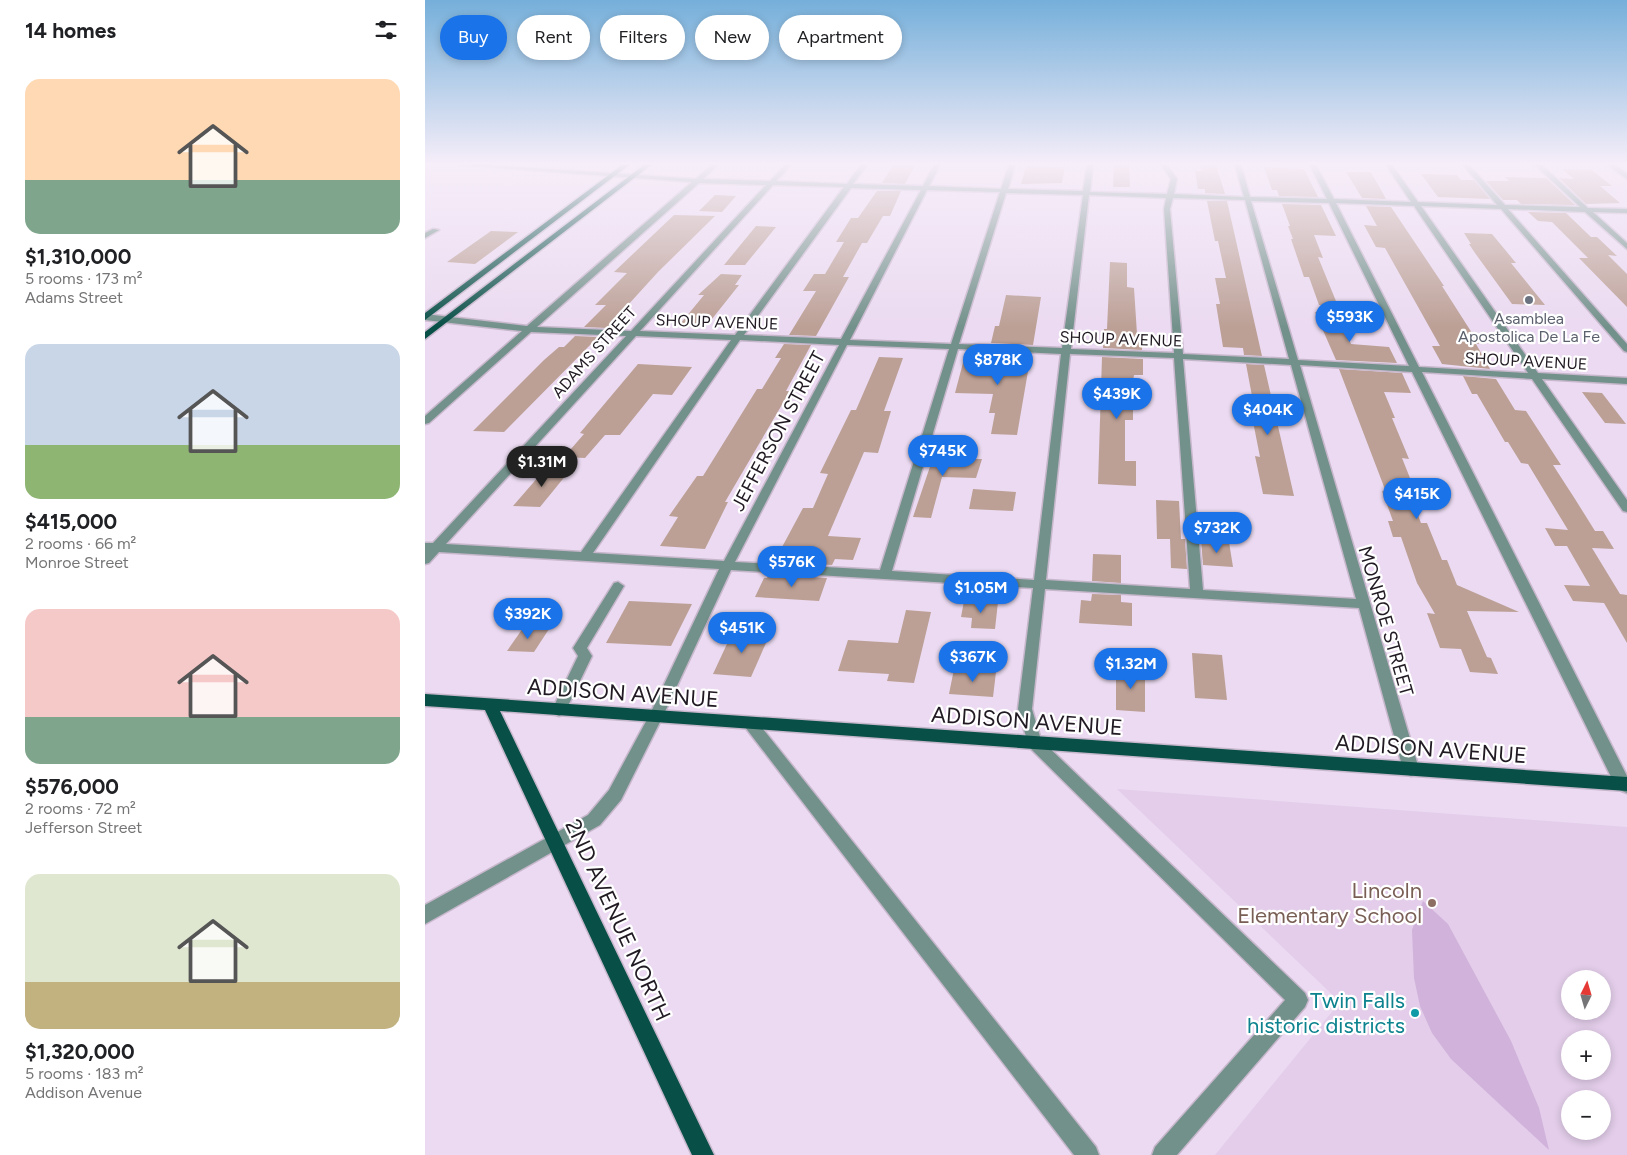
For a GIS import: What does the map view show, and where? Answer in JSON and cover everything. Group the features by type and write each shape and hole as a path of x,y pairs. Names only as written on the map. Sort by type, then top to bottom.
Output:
{"main road":[{"path":"425,317 555,219"},
{"path":"425,336 577,219"},
{"name":"ADDISON AVENUE","path":"425,700 1626,785"},
{"name":"2ND AVENUE NORTH","path":"490,705 703,1155"}],"street":[{"path":"425,421 653,219"},
{"name":"ADAMS STREET","path":"425,560 430,548 737,219"},
{"path":"584,557 824,219"},
{"name":"JEFFERSON STREET","path":"425,915 594,820 606,807 615,794 656,716 727,566 909,219"},
{"path":"885,575 995,219"},
{"path":"1084,219 1066,352 1041,585 1025,709 1034,743 1298,1000 1163,1155"},
{"path":"1168,219 1197,594"},
{"name":"MONROE STREET","path":"1253,219 1296,363 1362,604 1411,769"},
{"path":"1340,219 1626,785"},
{"path":"1425,219 1627,508"},
{"path":"1513,219 1627,349"},
{"path":"1596,219 1627,247"},
{"path":"425,236 435,230"},
{"name":"SHOUP AVENUE","path":"425,317 527,329 1179,356 1416,371 1627,381"},
{"path":"430,548 1362,604"},
{"path":"559,710 585,656 580,648 618,586"},
{"path":"750,723 1088,1155"}],"shaded area":[{"name":"Lincoln Elementary School","path":"1117,789 1627,827 1627,1155 1215,1155 1340,1002"},
{"path":"1423,901 1448,924 1511,1041 1539,1108 1549,1150 1451,1059 1432,1033 1420,1006 1414,978 1412,930"}],"building":[{"path":"670,219 712,219 658,272 607,328 584,327 606,305 595,305 627,273 614,272"},
{"path":"850,219 881,219 867,243 862,243 843,277 849,277 816,336 789,335 816,291 803,291 814,274 825,274 844,242 836,242"},
{"path":"1211,219 1231,219 1262,356 1244,355 1243,348 1223,347 1216,304 1220,304 1215,278 1226,278 1218,241 1215,241"},
{"path":"1287,219 1328,219 1336,236 1314,235 1323,258 1318,257 1338,306 1319,305 1309,277 1304,277 1291,239 1293,239 1288,226 1290,226"},
{"path":"1373,219 1399,219 1444,286 1442,286 1479,344 1476,344 1490,369 1442,364 1432,346 1440,346 1385,248 1376,247 1364,225 1377,226"},
{"path":"1536,219 1572,219 1591,237 1597,237 1617,256 1608,255 1627,274 1627,307 1579,258 1588,258 1552,222 1538,221"},
{"path":"756,226 776,227 745,265 724,265"},
{"path":"491,231 518,232 475,264 447,262"},
{"path":"1464,233 1492,234 1516,263 1511,263 1545,305 1512,304 1475,253"},
{"path":"1110,262 1127,263 1127,287 1134,288 1137,334 1142,335 1142,350 1103,348 1104,329 1107,329"},
{"path":"721,274 742,275 735,285 739,285 708,324 681,323 704,295 698,295"},
{"path":"1006,295 1041,297 1033,345 991,343 995,326 999,326"},
{"path":"1315,312 1339,313 1351,344 1389,347 1397,363 1336,360"},
{"path":"575,336 598,337 504,432 473,431 544,360 559,347 564,347"},
{"path":"784,344 811,345 786,391 790,391 725,502 728,502 705,549 660,546 678,517 669,516 697,476 703,476 757,389 762,389 781,358 775,358"},
{"path":"989,352 1031,354 1017,435 991,434 995,413 989,413 993,394 955,393 964,359 987,360"},
{"path":"879,357 903,358 884,411 891,411 878,453 864,452 828,536 861,538 853,560 835,559 832,565 774,562 803,508 813,508 828,474 820,473 851,410 856,410"},
{"path":"1102,357 1143,359 1143,375 1134,375 1133,381 1133,420 1125,420 1125,461 1136,461 1136,486 1098,484"},
{"path":"638,364 692,367 672,395 653,394 620,435 605,435 585,458 564,457 584,434 580,433"},
{"path":"1246,364 1264,365 1294,496 1263,494 1255,456 1260,457 1248,396 1252,396"},
{"path":"1339,369 1402,373 1411,393 1384,392 1395,418 1392,418 1409,459 1402,458 1412,483 1405,482 1421,523 1427,523 1442,560 1447,560 1457,585 1519,612 1467,611 1487,657 1491,658 1498,674 1470,672 1461,649 1440,648 1427,613 1435,614 1417,583 1401,537 1393,537 1388,521 1393,521 1382,491 1386,492"},
{"path":"1463,376 1496,379 1515,410 1526,411 1561,465 1553,465 1595,531 1603,531 1614,549 1592,548 1620,594 1627,595 1627,643 1604,603 1573,601 1564,585 1590,586 1567,546 1555,546 1545,528 1568,530 1528,464 1521,463 1508,442 1505,442 1477,394 1472,394"},
{"path":"1582,392 1602,393 1626,424 1605,423"},
{"path":"939,440 951,444 947,459 982,459 976,478 942,477 931,518 913,517"},
{"path":"546,468 571,469 540,507 513,506"},
{"path":"973,489 1016,492 1013,511 969,509"},
{"path":"1156,500 1179,501 1181,539 1185,539 1187,569 1171,568 1170,539 1157,539"},
{"path":"1201,540 1229,542 1233,567 1203,565"},
{"path":"1093,554 1121,555 1121,583 1092,581"},
{"path":"769,574 827,578 819,601 755,597 764,578 767,578"},
{"path":"1092,594 1121,595 1121,602 1132,603 1132,626 1079,623 1081,600 1091,601"},
{"path":"629,601 692,604 671,646 606,643"},
{"path":"964,601 998,602 995,629 971,628 972,618 961,617"},
{"path":"906,610 931,612 914,683 887,681 889,674 838,671 848,640 898,643"},
{"path":"523,628 549,629 534,652 507,651"},
{"path":"733,631 770,634 751,677 713,674"},
{"path":"1192,653 1222,655 1227,700 1195,698"},
{"path":"954,669 996,672 993,697 949,694"},
{"path":"1116,669 1145,671 1145,712 1116,710"}],"place":[{"name":"Asamblea Apostolica De La Fe","path":"1529,300"},
{"name":"Lincoln Elementary School","path":"1432,903"},
{"name":"Twin Falls historic districts","path":"1415,1013"}]}
